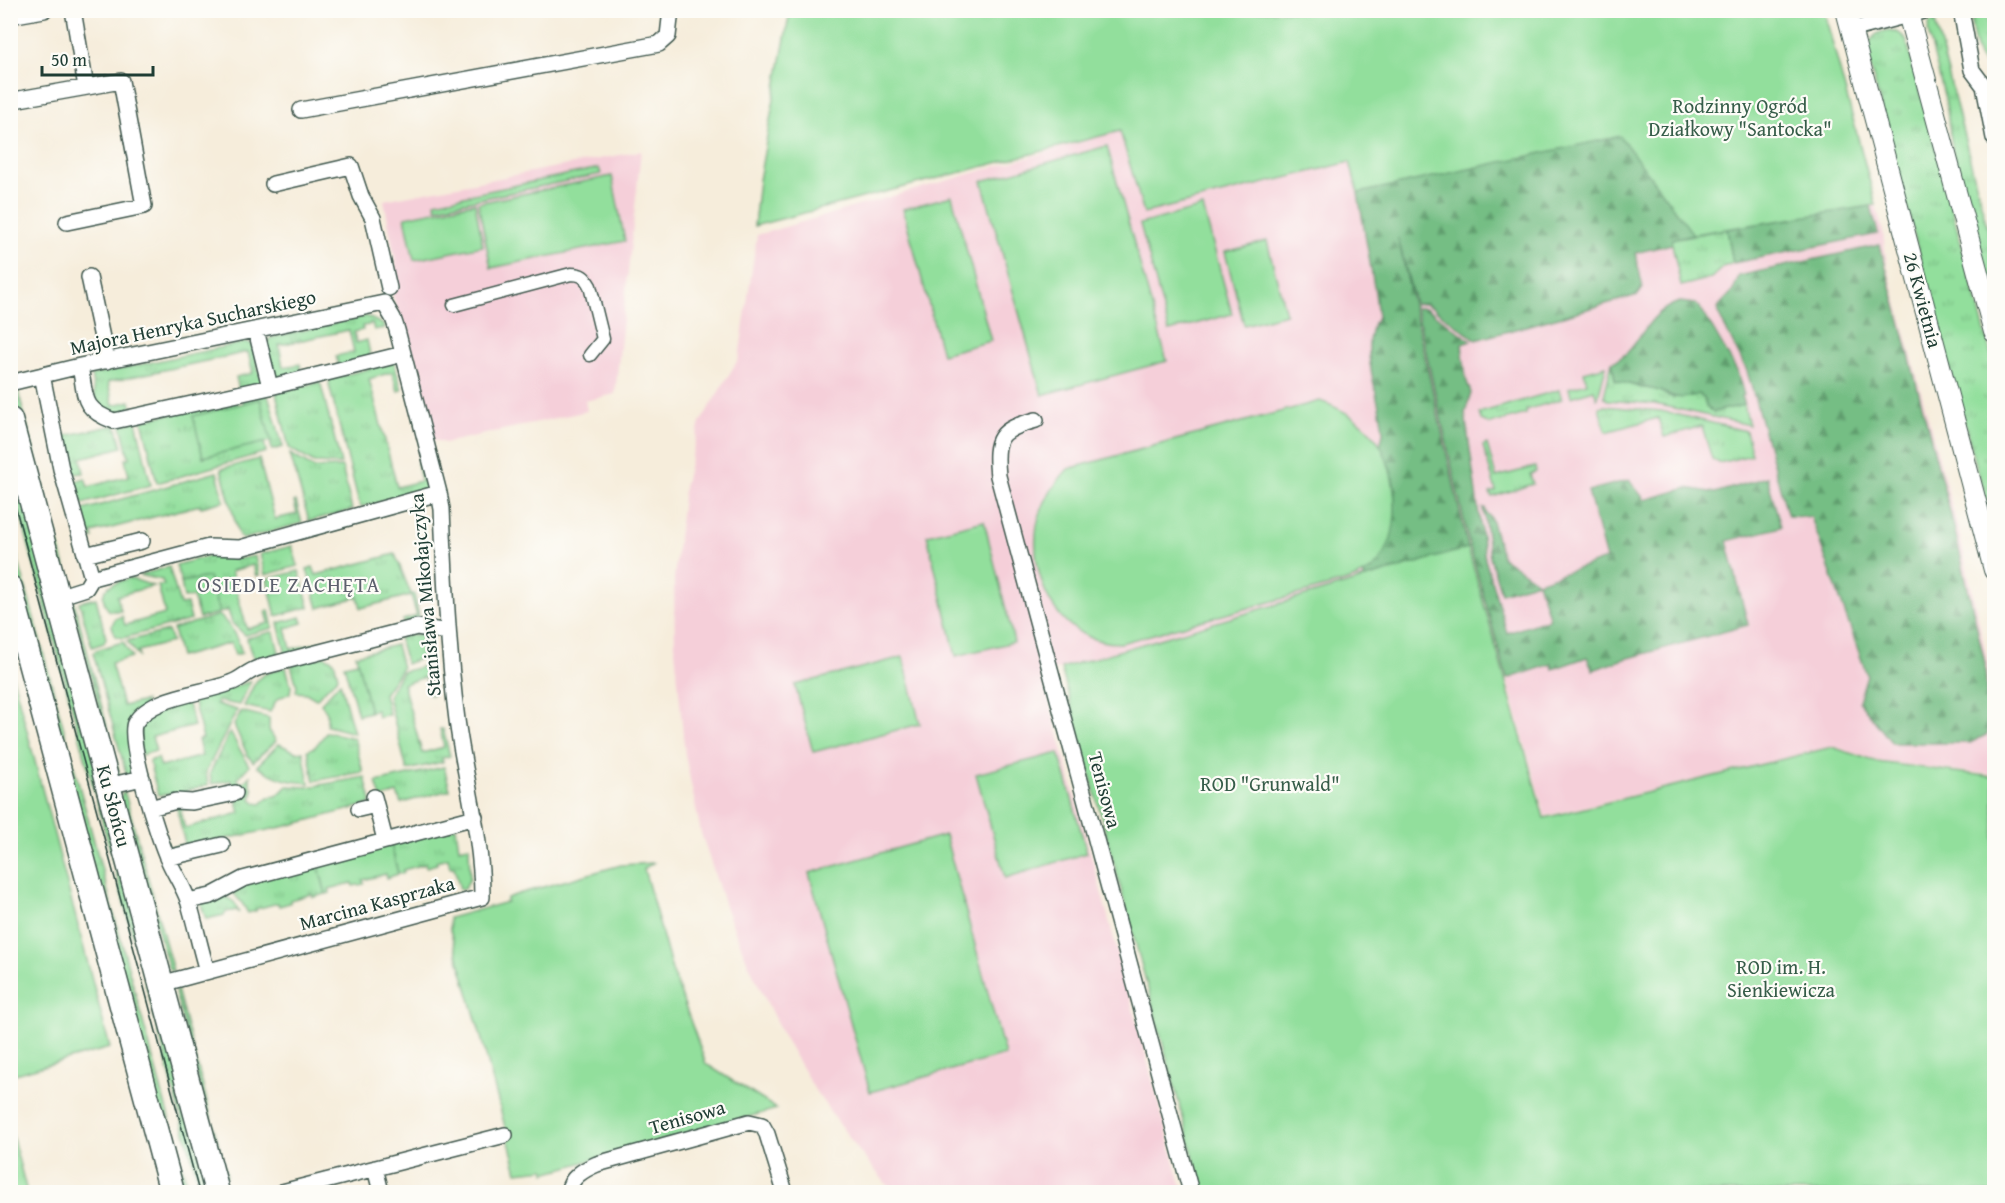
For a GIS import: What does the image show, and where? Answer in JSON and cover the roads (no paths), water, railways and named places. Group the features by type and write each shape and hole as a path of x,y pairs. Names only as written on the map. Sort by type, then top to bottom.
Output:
{"main road":[{"name":"Ku Słońcu","path":"10,420 217,1192"},
{"path":"10,588 172,1192"}],"street":[{"path":"10,16 44,10"},
{"path":"73,10 86,87"},
{"path":"301,110 657,45 668,36 671,10"},
{"name":"26 Kwietnia","path":"1846,10 1995,570"},
{"path":"1961,10 1972,70 1989,85 1995,138"},
{"path":"1851,30 1914,12 1995,332"},
{"path":"14,100 121,81 144,206 67,222"},
{"path":"273,184 351,166 361,196 373,218 389,288"},
{"path":"454,304 571,274 580,274 586,278 590,286 603,339 590,355"},
{"path":"89,277 107,361"},
{"name":"Majora Henryka Sucharskiego","path":"10,383 80,366 384,303"},
{"name":"Stanisława Mikołajczyka","path":"384,303 393,318 442,509 448,632 458,722 475,817"},
{"path":"256,330 270,387"},
{"path":"80,366 88,405 98,415 114,421 270,387 403,354"},
{"path":"42,375 54,434 92,578"},
{"name":"Tenisowa","path":"1036,420 1010,428 1003,433 997,450 998,476 1191,1192"},
{"path":"58,597 86,588 92,578 209,547 240,548 439,493"},
{"path":"85,555 142,540"},
{"name":"Ku Słońcu","path":"142,778 132,732 136,721 154,706 232,683 249,670 410,629 423,627 448,632"},
{"path":"108,786 142,778 167,858 188,901 207,971"},
{"path":"150,808 176,801 192,802 235,793"},
{"path":"358,809 375,801 384,840"},
{"path":"188,901 211,896 243,879 475,817"},
{"name":"Marcina Kasprzaka","path":"161,984 482,897 481,862 475,817"},
{"path":"167,858 222,845"},
{"name":"Tenisowa","path":"568,1192 573,1179 579,1173 597,1164 749,1122 762,1125 767,1134 785,1192"},
{"path":"282,1192 505,1135"},
{"path":"375,1168 381,1192"}],"tram line":[{"path":"10,487 199,1192"}],"district":[{"name":"OSIEDLE ZACHĘTA","path":"289,585"}],"park label":[{"name":"Rodzinny Ogród Działkowy \"Santocka\"","path":"1740,118"},
{"name":"ROD \"Grunwald\"","path":"1270,784"},
{"name":"ROD im. H. Sienkiewicza","path":"1781,978"}]}
